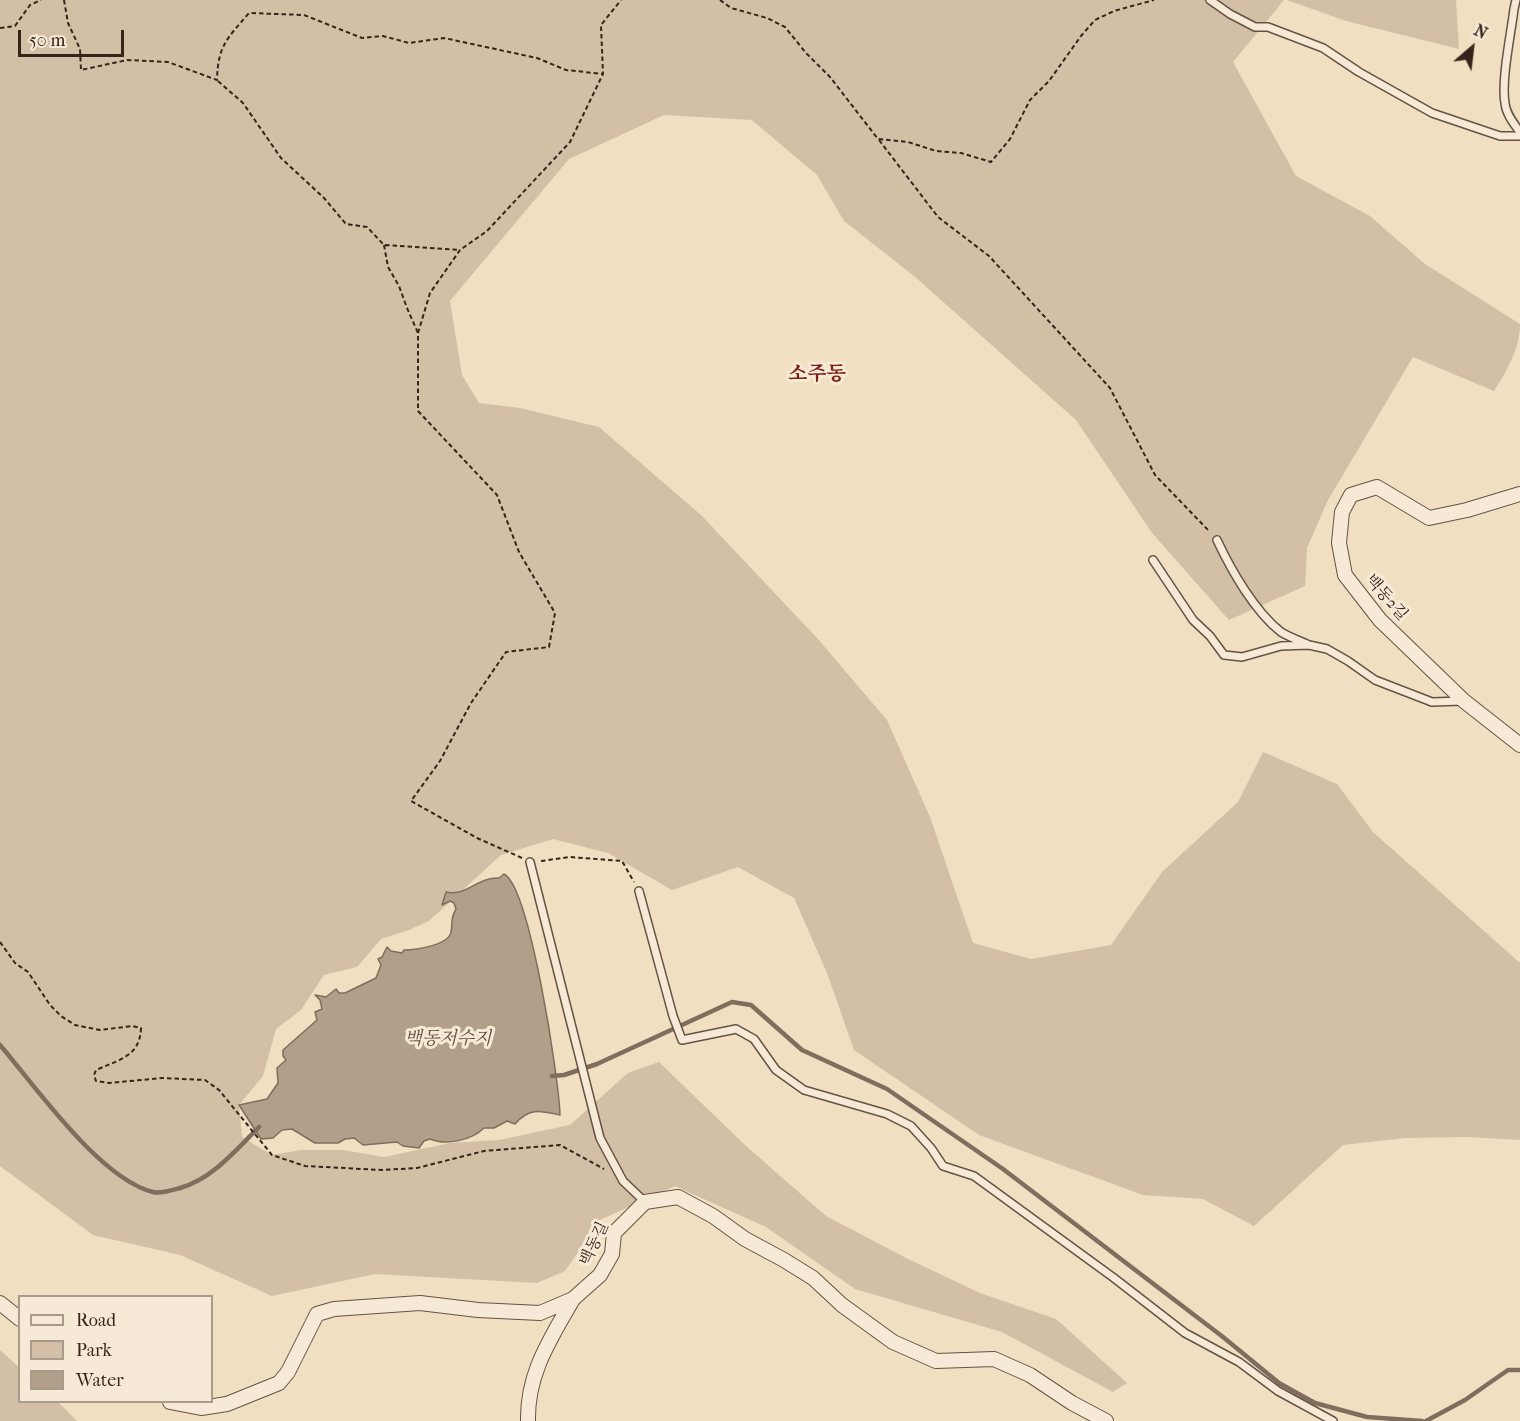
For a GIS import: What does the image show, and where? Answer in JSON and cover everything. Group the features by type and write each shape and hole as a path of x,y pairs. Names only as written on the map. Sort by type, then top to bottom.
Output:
{"street":[{"name":"백동2길","path":"1520,494 1467,510 1429,518 1377,487 1351,495 1342,512 1339,543 1345,575 1380,620 1464,700 1520,745"},
{"path":"645,1202 678,1197 713,1216 745,1239 813,1278 842,1305 893,1342 936,1361 994,1359 1030,1375 1072,1403 1106,1421"},
{"name":"백동길","path":"179,1403 201,1408 218,1405 258,1393 279,1383 288,1372 317,1314 334,1309 420,1303 478,1310 540,1313 573,1299 600,1275 612,1254 614,1233 645,1202"},
{"path":"528,1421 528,1399 537,1364 573,1299"},
{"path":"0,1302 18,1317"}],"lane":[{"path":"1210,0 1255,27 1269,27 1323,48 1359,72 1432,113 1500,136 1520,134 1505,104 1505,85 1516,0"},
{"path":"1218,540 1236,575 1267,620 1283,633 1309,645 1327,649 1375,680 1432,702 1464,700"},
{"path":"1153,560 1193,620 1210,636 1224,655 1242,657 1281,646 1309,645"},
{"path":"530,862 600,1138 623,1181 645,1202"},
{"path":"639,891 673,1016 682,1040 736,1029 754,1039 776,1070 804,1090 887,1114 911,1126 931,1148 943,1166 974,1176 1185,1333 1239,1362 1278,1391 1333,1421"}],"path":[{"path":"0,28 15,27 30,5 41,0"},
{"path":"64,0 68,23 80,49 81,70 127,60 168,62 218,80 243,103 282,158 324,198 346,224 367,227 384,245 388,267 399,286 418,333"},
{"path":"621,0 601,25 603,74 570,142 488,231 460,250 430,292 418,333 418,411 497,495 519,552 555,613 549,647 506,652 471,703 440,761 411,801 477,838 530,862 570,857 622,861 639,891"},
{"path":"720,0 731,8 767,18 785,27 830,77 938,217 989,256 1110,388 1155,475 1218,540"},
{"path":"878,139 908,142 936,151 961,153 991,162 1010,138 1030,100 1049,81 1095,20 1114,11 1154,0"},
{"path":"218,80 218,60 223,43 249,13 304,15 362,38 383,36 409,44 444,38 537,58 566,70 603,74"},
{"path":"384,245 460,250"},
{"path":"0,942 15,963 28,972 50,1005 75,1025 100,1030 132,1026 141,1028 141,1038 133,1052 96,1070 94,1076 96,1081 109,1083 162,1078 205,1080 219,1090 272,1155 305,1166 382,1170 417,1168 484,1151 560,1145 623,1181"}],"green space":[{"path":"0,0 1284,0 1233,62 1296,176 1370,216 1425,264 1520,324 1515,351 1494,391 1413,357 1328,500 1307,548 1305,586 1229,620 1152,533 1076,420 914,276 844,221 817,175 752,120 664,115 569,159 450,301 462,375 479,403 520,408 599,427 701,515 817,638 887,720 930,817 973,943 1031,959 1111,945 1162,872 1238,802 1263,752 1337,784 1373,832 1520,963 1520,1140 1468,1137 1405,1138 1343,1145 1254,1226 1203,1199 1143,1195 979,1135 854,1050 827,973 794,898 738,867 672,890 608,853 553,839 501,855 429,921 381,939 357,967 324,975 301,1010 276,1029 263,1076 239,1105 242,1137 272,1155 301,1150 343,1150 384,1157 450,1143 499,1140 570,1125 628,1073 659,1062 746,1146 826,1216 980,1293 1056,1319 1127,1383 1113,1392 1002,1332 855,1289 766,1227 675,1186 600,1220 565,1271 537,1283 375,1274 272,1296 180,1255 93,1235 0,1166"},
{"path":"1287,0 1456,0 1459,49 1346,21"},
{"path":"0,1350 18,1366 18,1403 59,1403 77,1421 0,1421"}],"water":[{"name":"백동저수지","path":"504,874 514,887 524,912 533,947 549,1027 560,1115 531,1113 515,1124 507,1121 494,1128 484,1128 473,1136 458,1141 444,1142 430,1139 424,1141 419,1148 403,1146 397,1142 363,1145 354,1138 338,1143 315,1143 292,1129 282,1130 273,1138 261,1139 239,1105 267,1099 278,1083 277,1068 286,1060 283,1050 317,1020 315,1012 322,1009 320,1000 315,995 326,997 336,989 339,993 345,993 376,978 381,965 378,959 382,957 387,947 391,951 402,953 404,950 424,948 449,937 456,909 454,903 450,901 442,905 446,892 460,892 484,880 499,878"}],"waterway":[{"path":"552,1076 564,1075 597,1064 732,1002 751,1005 802,1050 887,1089 1003,1169 1223,1337 1279,1383 1315,1403 1367,1417 1422,1421"},
{"path":"0,1045 50,1107 91,1151 133,1184 153,1192 177,1189 203,1178 223,1163 259,1127"},
{"path":"1426,1421 1465,1400 1508,1370 1520,1370"}],"district":[{"name":"소주동","path":"817,375"}]}
